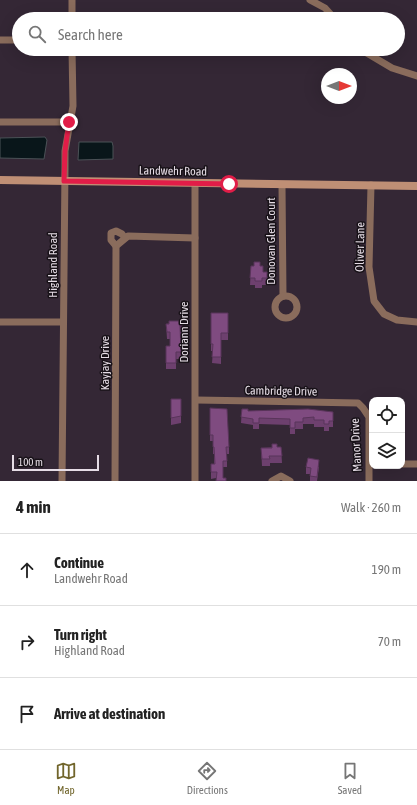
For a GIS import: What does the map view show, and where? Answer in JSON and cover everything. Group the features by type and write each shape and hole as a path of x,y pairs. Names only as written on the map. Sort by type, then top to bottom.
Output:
{"main road":[{"name":"Landwehr Road","path":"0,180 417,186"}],"street":[{"path":"72,0 72,12"},
{"path":"310,0 325,8 329,12"},
{"path":"0,40 12,40"},
{"name":"Highland Road","path":"62,481 64,181 65,151 73,106 72,56"},
{"path":"372,56 392,68 417,76"},
{"path":"0,122 69,122"},
{"name":"Doriann Drive","path":"195,183 195,481"},
{"name":"Donovan Glen Court","path":"282,185 283,296"},
{"name":"Oliver Lane","path":"371,185 369,266 371,293 374,301 384,314 397,320 417,322"},
{"name":"Kayjay Drive","path":"115,481 116,246 111,240 111,233 116,231 120,232 125,238 128,236 195,238"},
{"path":"116,246 125,238"},
{"path":"0,322 63,322"},
{"name":"Cambridge Drive","path":"196,400 358,403 363,408"},
{"name":"Manor Drive","path":"363,408 369,416 370,433"},
{"path":"405,464 417,464"},
{"name":"Manor Drive","path":"369,481 370,469"},
{"path":"272,481 281,476 290,481"}],"shaded area":[{"path":"45,137 47,140 44,159 0,158 0,138"},
{"path":"79,142 112,142 113,159 78,160"}],"building":[{"path":"254,262 260,262 260,266 263,266 263,272 267,272 267,278 262,278 262,281 255,281 255,278 250,278 251,266 254,266"},
{"path":"211,313 228,313 228,333 221,333 221,357 212,357 213,344 211,344"},
{"path":"169,321 182,321 182,326 180,326 181,352 176,352 176,363 166,363 166,346 170,346 170,332 167,332 166,324 169,324"},
{"path":"171,399 181,399 181,416 171,418"},
{"path":"210,408 227,409 229,447 226,447 227,461 223,461 223,478 226,478 226,481 216,481 217,472 211,472 211,464 215,464 213,435 210,435"},
{"path":"242,409 248,409 248,411 308,409 333,412 333,421 329,421 329,424 324,424 324,420 314,420 314,417 303,418 303,422 295,422 295,428 290,428 290,419 259,418 259,423 253,423 253,419 241,417"},
{"path":"272,444 277,444 277,447 281,447 282,456 269,456 270,459 262,459 261,448 272,448"},
{"path":"308,458 319,460 317,477 310,476 311,468 306,467"}],"route":[{"path":"69,122 65,151 64,181 229,184"}]}
